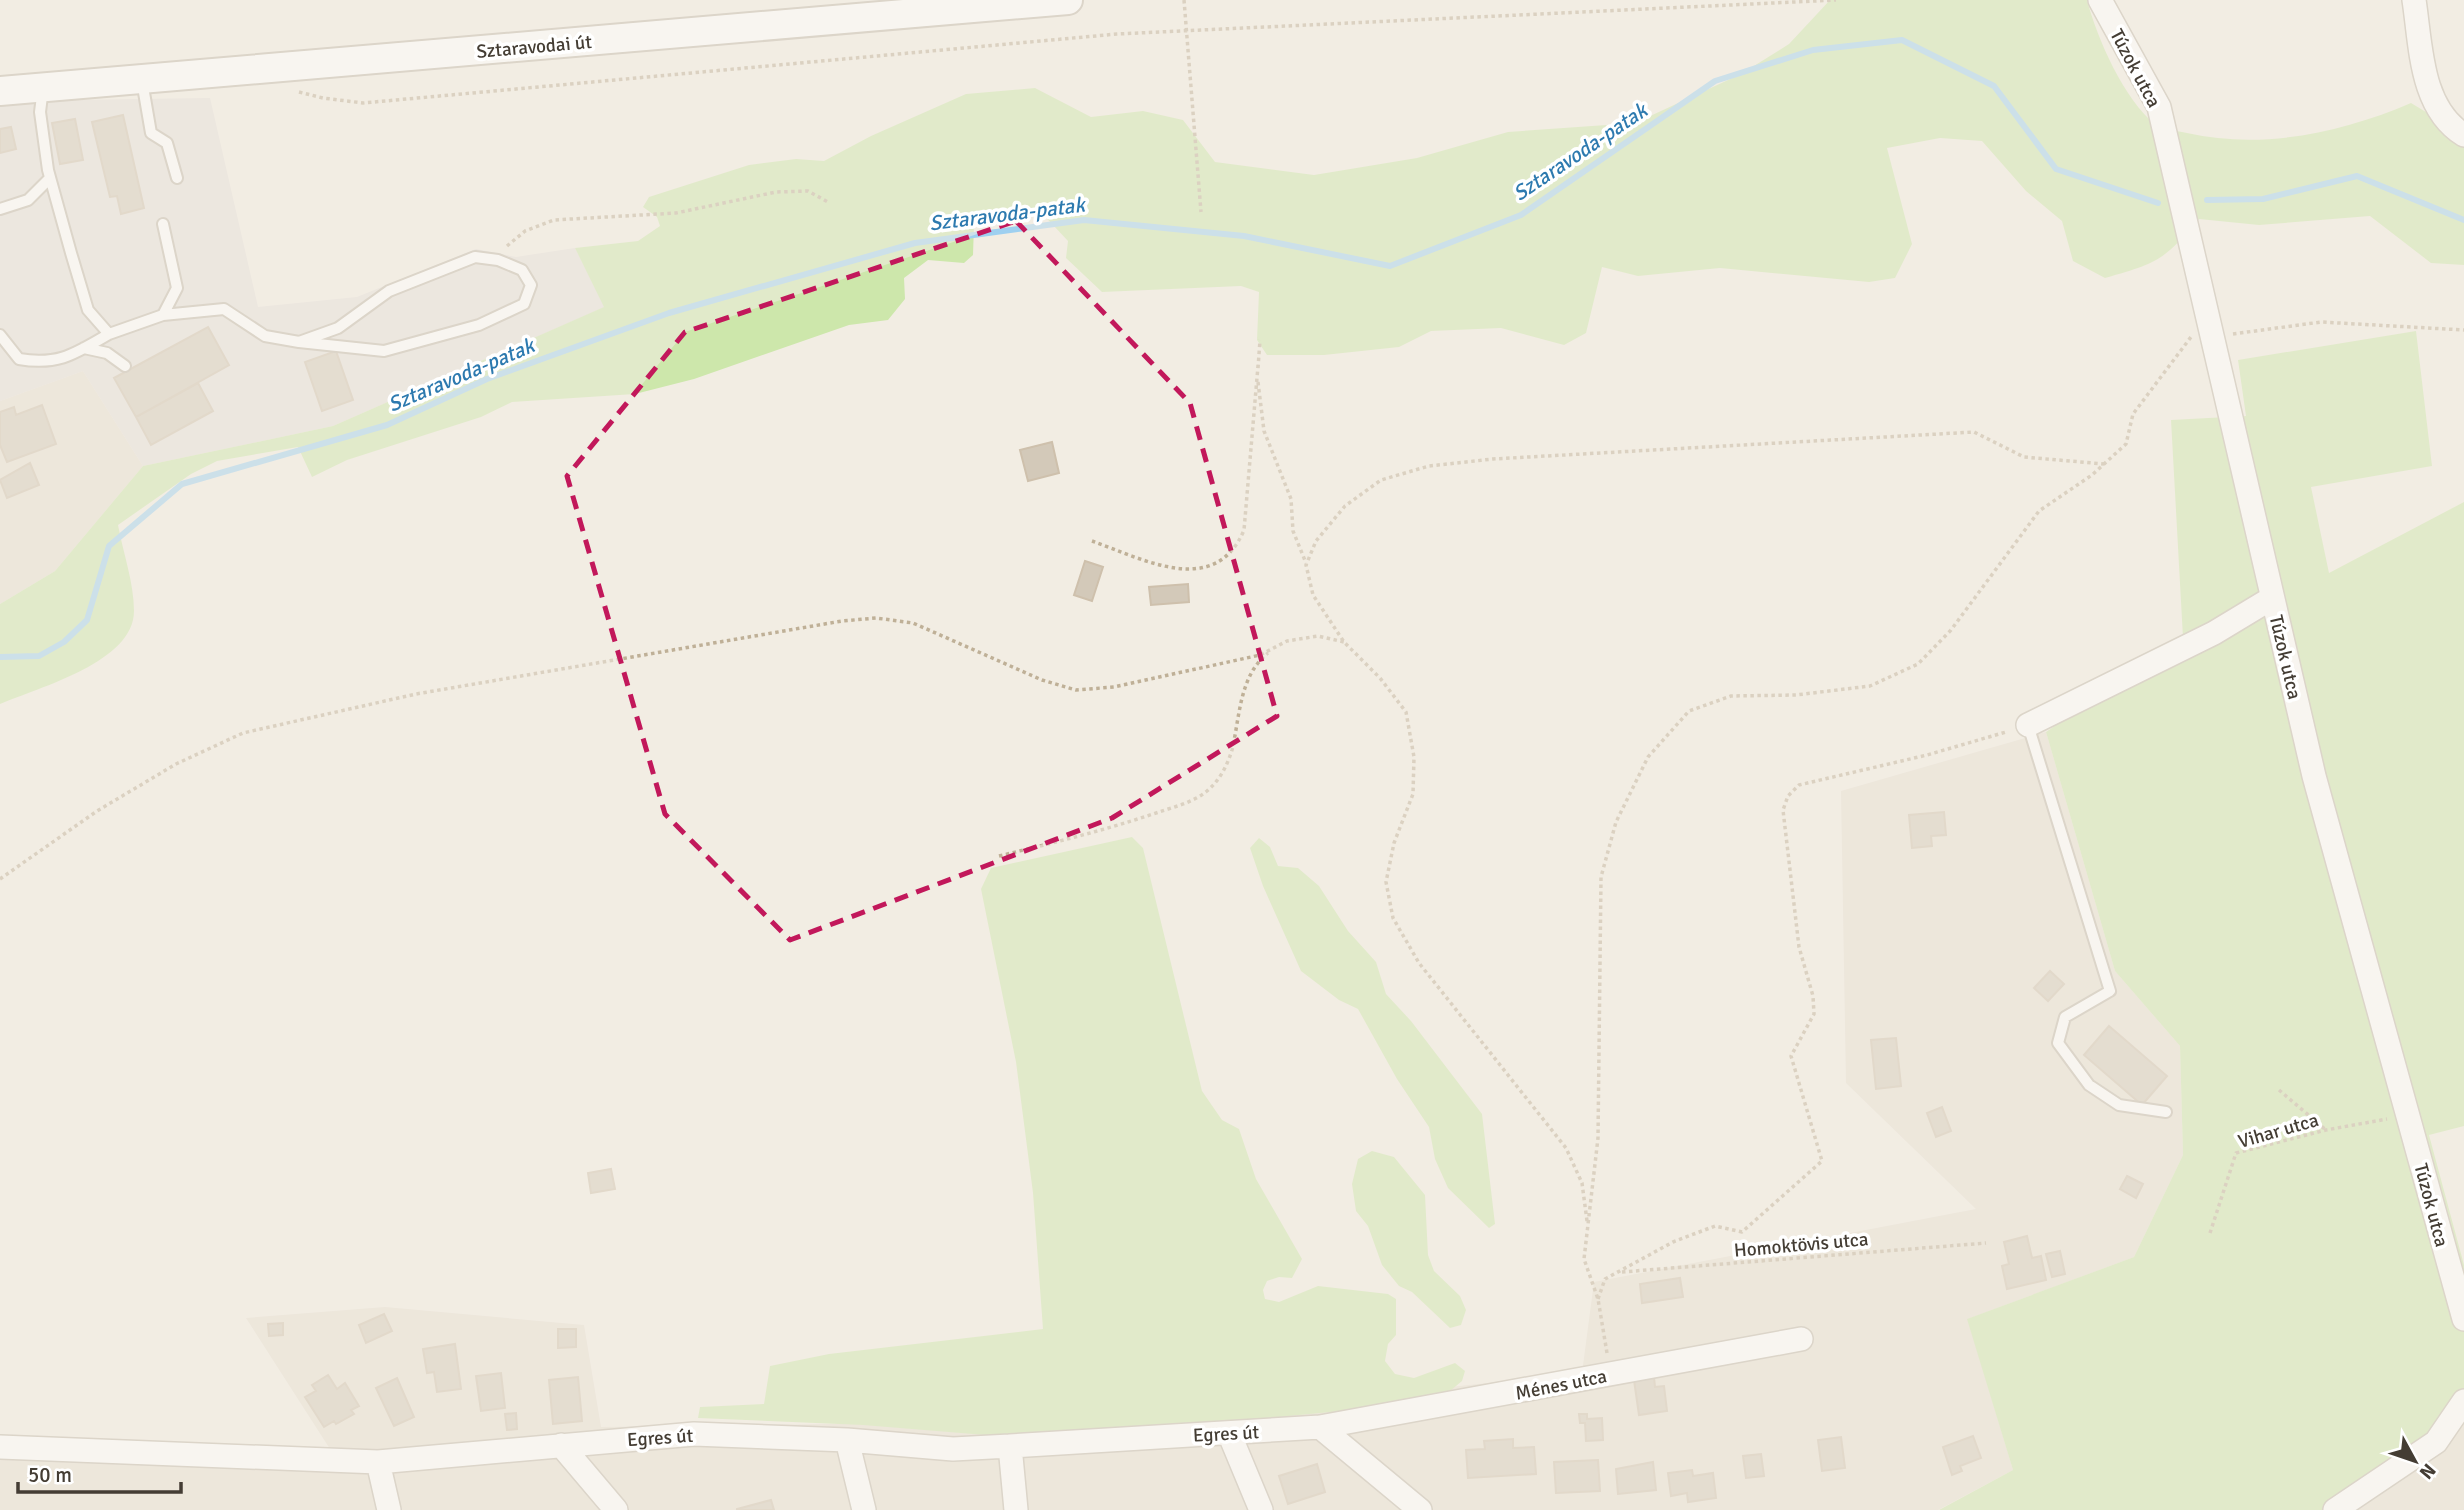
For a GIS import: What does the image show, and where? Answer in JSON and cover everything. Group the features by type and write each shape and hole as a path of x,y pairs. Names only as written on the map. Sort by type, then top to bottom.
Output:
{"street":[{"name":"Sztaravodai út","path":"0,91 1068,0"},
{"name":"Túzok utca","path":"2100,0 2159,107 2314,776 2464,1320"},
{"path":"2414,0 2424,78 2436,102 2457,131 2464,135"},
{"path":"2028,725 2214,633 2272,598"},
{"name":"Ménes utca","path":"1320,1427 1801,1339"},
{"path":"2335,1510 2436,1442 2464,1401"},
{"path":"1320,1427 1419,1510"},
{"name":"Egres út","path":"0,1447 378,1462 694,1434 847,1440 953,1449 1320,1427"},
{"path":"1228,1433 1261,1510"},
{"path":"847,1440 864,1510"},
{"path":"561,1445 616,1510"},
{"path":"1010,1446 1016,1510"},
{"path":"378,1462 389,1510"}],"lane":[{"path":"142,81 150,133 167,143 177,178"},
{"path":"43,88 40,112 50,178 88,310 109,334"},
{"path":"0,209 28,200 50,178"},
{"path":"163,224 177,288 163,315"},
{"path":"0,335 19,359 45,363 84,348 109,334 163,315 224,309 265,336 299,342 384,351 479,325 524,304 531,285 522,270 498,260 475,257 390,291 338,328 299,342"},
{"path":"84,348 107,353 125,366"},
{"path":"2028,725 2110,991 2065,1017 2058,1043 2089,1085 2119,1105 2166,1112"}],"path":[{"path":"1184,0 1201,212"},
{"path":"274,69 302,94 363,103 1116,34 1836,0"},
{"path":"498,260 510,241 524,231 554,220 676,213 776,192 808,191 828,202"},
{"path":"1595,1378 1608,1355 1598,1299 1584,1259 1598,1138 1601,877 1616,822 1648,757 1689,711 1731,696 1797,695 1870,686 1918,664 1951,630 2039,511 2104,464 2126,444 2133,414 2183,351 2206,311"},
{"path":"2212,336 2321,322 2464,330"},
{"path":"1091,541 1161,566 1181,569 1203,569 1223,561 1236,550 1244,530 1260,340"},
{"path":"1258,366 1264,430 1291,499 1293,531 1306,565 1313,594 1344,642 1380,678 1406,712 1414,757 1413,794 1394,843 1386,882 1393,918 1419,963 1566,1148 1582,1183 1587,1221"},
{"path":"1306,565 1316,541 1345,506 1381,480 1429,466 1493,459 1974,432 2024,457 2104,464"},
{"path":"0,879 97,811 164,771 243,733 416,694 842,621 876,618 913,623 1042,680 1076,690 1114,687 1166,676 1260,655 1287,642 1318,636 1344,642"},
{"path":"999,856 1109,829 1184,803 1206,792 1222,775 1231,752 1243,694 1251,672 1276,648"},
{"path":"1598,1299 1605,1279 1673,1242 1715,1226 1742,1232 1822,1161 1791,1056 1814,1014 1813,996 1799,947 1783,810 1788,796 1798,785 1927,755 2028,725"},
{"path":"2278,1090 2326,1130"},
{"name":"Vihar utca","path":"2210,1233 2236,1153 2326,1130 2408,1115"},
{"name":"Homoktövis utca","path":"1618,1272 1986,1243"}],"highlighted area":[{"path":"1016,221 1190,403 1277,716 1112,818 790,940 665,814 567,476 685,332"}],"shaded area":[{"path":"210,98 258,307 357,297 476,249 516,257 575,248 605,307 333,426 143,466 83,371 0,401 0,101"},
{"path":"83,371 143,466 55,571 0,604 0,401"},
{"path":"2046,732 2115,971 2180,1046 2183,1155 2134,1257 1968,1319 2013,1470 1938,1510 0,1510 0,1441 330,1449 246,1318 385,1307 584,1325 601,1427 1137,1420 1582,1373 1594,1282 1976,1209 1846,1083 1841,791"},
{"path":"2464,1412 2464,1510 2337,1510"}],"green space":[{"path":"1830,0 2087,0 2105,50 2133,100 2156,125 2175,131 2244,140 2301,136 2357,123 2411,103 2464,135 2464,265 2431,263 2370,216 2259,225 2199,219 2177,244 2158,259 2105,278 2073,261 2062,221 2026,191 1982,141 1940,138 1887,148 1912,244 1895,278 1869,282 1720,268 1638,276 1602,267 1586,333 1564,345 1501,328 1431,331 1399,347 1324,355 1267,355 1257,340 1259,292 1241,286 1102,292 1066,258 1068,241 1037,208 985,214 974,225 973,255 964,263 928,260 904,278 905,299 888,320 849,325 694,379 635,394 512,402 481,417 347,460 312,477 298,447 217,461 191,474 118,525 134,600 130,629 119,645 102,658 60,681 0,704 0,604 55,571 143,466 333,426 604,307 575,248 638,241 660,226 657,217 643,207 649,197 749,165 796,159 824,161 871,136 966,94 1035,88 1091,117 1143,111 1183,120 1215,162 1314,175 1417,158 1508,132 1635,123 1741,74 1789,44"},
{"path":"2416,331 2432,466 2311,487 2329,573 2464,502 2464,1126 2429,1135 2464,1265 2464,1412 2337,1510 1939,1510 2013,1470 1967,1319 2134,1257 2183,1155 2180,1046 2115,971 2046,732 2183,638 2171,420 2246,416 2238,360"},
{"path":"1132,837 1143,848 1202,1091 1222,1120 1239,1129 1256,1179 1302,1259 1292,1278 1279,1277 1267,1281 1263,1290 1265,1299 1279,1302 1318,1286 1388,1294 1396,1299 1396,1335 1388,1344 1385,1361 1395,1374 1414,1378 1455,1363 1465,1371 1462,1381 1450,1391 1341,1411 1010,1437 863,1425 698,1418 700,1407 764,1404 770,1366 829,1354 1043,1329 1033,1193 1016,1062 981,889 991,868"},
{"path":"1259,838 1270,847 1278,866 1298,868 1319,886 1348,931 1376,962 1386,994 1411,1021 1482,1114 1495,1224 1489,1228 1448,1188 1435,1159 1429,1127 1397,1079 1358,1009 1339,1000 1301,971 1263,886 1250,848"},
{"path":"1372,1151 1394,1157 1425,1195 1428,1255 1434,1271 1460,1296 1466,1310 1461,1325 1450,1328 1412,1292 1399,1286 1382,1265 1368,1226 1356,1211 1352,1184 1358,1159"}],"building":[{"path":"123,115 144,208 121,214 117,196 110,197 92,122"},
{"path":"75,119 83,160 60,164 52,123"},
{"path":"11,127 16,149 0,153 0,129"},
{"path":"208,327 229,365 136,417 114,378"},
{"path":"336,351 353,400 322,411 305,362"},
{"path":"198,383 213,411 151,445 136,417"},
{"path":"42,405 56,444 7,462 0,445 0,412 14,407 16,415"},
{"path":"1052,442 1059,473 1028,481 1020,450"},
{"path":"30,463 39,485 7,498 0,480"},
{"path":"1085,561 1103,567 1092,601 1074,595"},
{"path":"1188,584 1189,602 1151,605 1149,587"},
{"path":"1944,812 1946,835 1931,836 1932,846 1912,848 1909,815"},
{"path":"2050,971 2064,984 2048,1001 2034,988"},
{"path":"2109,1026 2167,1076 2142,1105 2084,1055"},
{"path":"1896,1038 1901,1086 1876,1089 1871,1040"},
{"path":"1942,1107 1951,1131 1936,1137 1927,1113"},
{"path":"611,1169 615,1189 591,1193 588,1173"},
{"path":"2127,1176 2143,1184 2136,1198 2120,1189"},
{"path":"2027,1236 2032,1258 2041,1256 2046,1280 2007,1289 2002,1266 2009,1264 2004,1242"},
{"path":"2060,1251 2065,1274 2052,1277 2046,1254"},
{"path":"1680,1278 1683,1297 1642,1303 1640,1284"},
{"path":"384,1314 392,1331 366,1343 359,1325"},
{"path":"283,1323 283,1335 269,1336 268,1324"},
{"path":"558,1329 576,1329 576,1347 558,1348"},
{"path":"455,1344 461,1389 437,1392 434,1372 427,1373 423,1349"},
{"path":"501,1373 505,1408 481,1411 476,1376"},
{"path":"328,1375 337,1389 345,1383 359,1406 351,1410 354,1414 324,1427 305,1397 316,1391 312,1385"},
{"path":"578,1377 582,1421 553,1424 549,1380"},
{"path":"1654,1377 1655,1387 1664,1386 1667,1411 1639,1415 1634,1380"},
{"path":"397,1378 414,1417 394,1426 376,1388"},
{"path":"516,1413 517,1429 507,1430 505,1414"},
{"path":"1579,1414 1587,1414 1587,1419 1602,1418 1603,1440 1586,1441 1585,1423 1580,1423"},
{"path":"1973,1436 1981,1458 1960,1466 1962,1471 1952,1475 1943,1447"},
{"path":"1841,1437 1845,1468 1822,1471 1818,1440"},
{"path":"1513,1439 1513,1448 1534,1447 1536,1474 1468,1478 1466,1450 1485,1449 1484,1441"},
{"path":"1761,1454 1764,1476 1746,1478 1743,1456"},
{"path":"1598,1460 1600,1491 1556,1493 1554,1462"},
{"path":"1653,1462 1656,1490 1618,1494 1616,1469"},
{"path":"1317,1464 1325,1492 1288,1504 1279,1476"},
{"path":"1692,1470 1693,1476 1713,1473 1716,1498 1688,1502 1687,1493 1671,1496 1668,1473"},
{"path":"771,1500 774,1510 737,1510 737,1509"}],"waterway":[{"name":"Sztaravoda-patak","path":"0,657 39,656 64,642 87,620 109,546 182,484 387,425 487,379 669,313 915,243 1084,220 1244,236 1390,266 1521,215 1715,81 1813,50 1902,40 1994,86 2056,169 2158,203"},
{"name":"Sztaravoda-patak","path":"2207,200 2263,199 2357,176 2464,220"}]}
